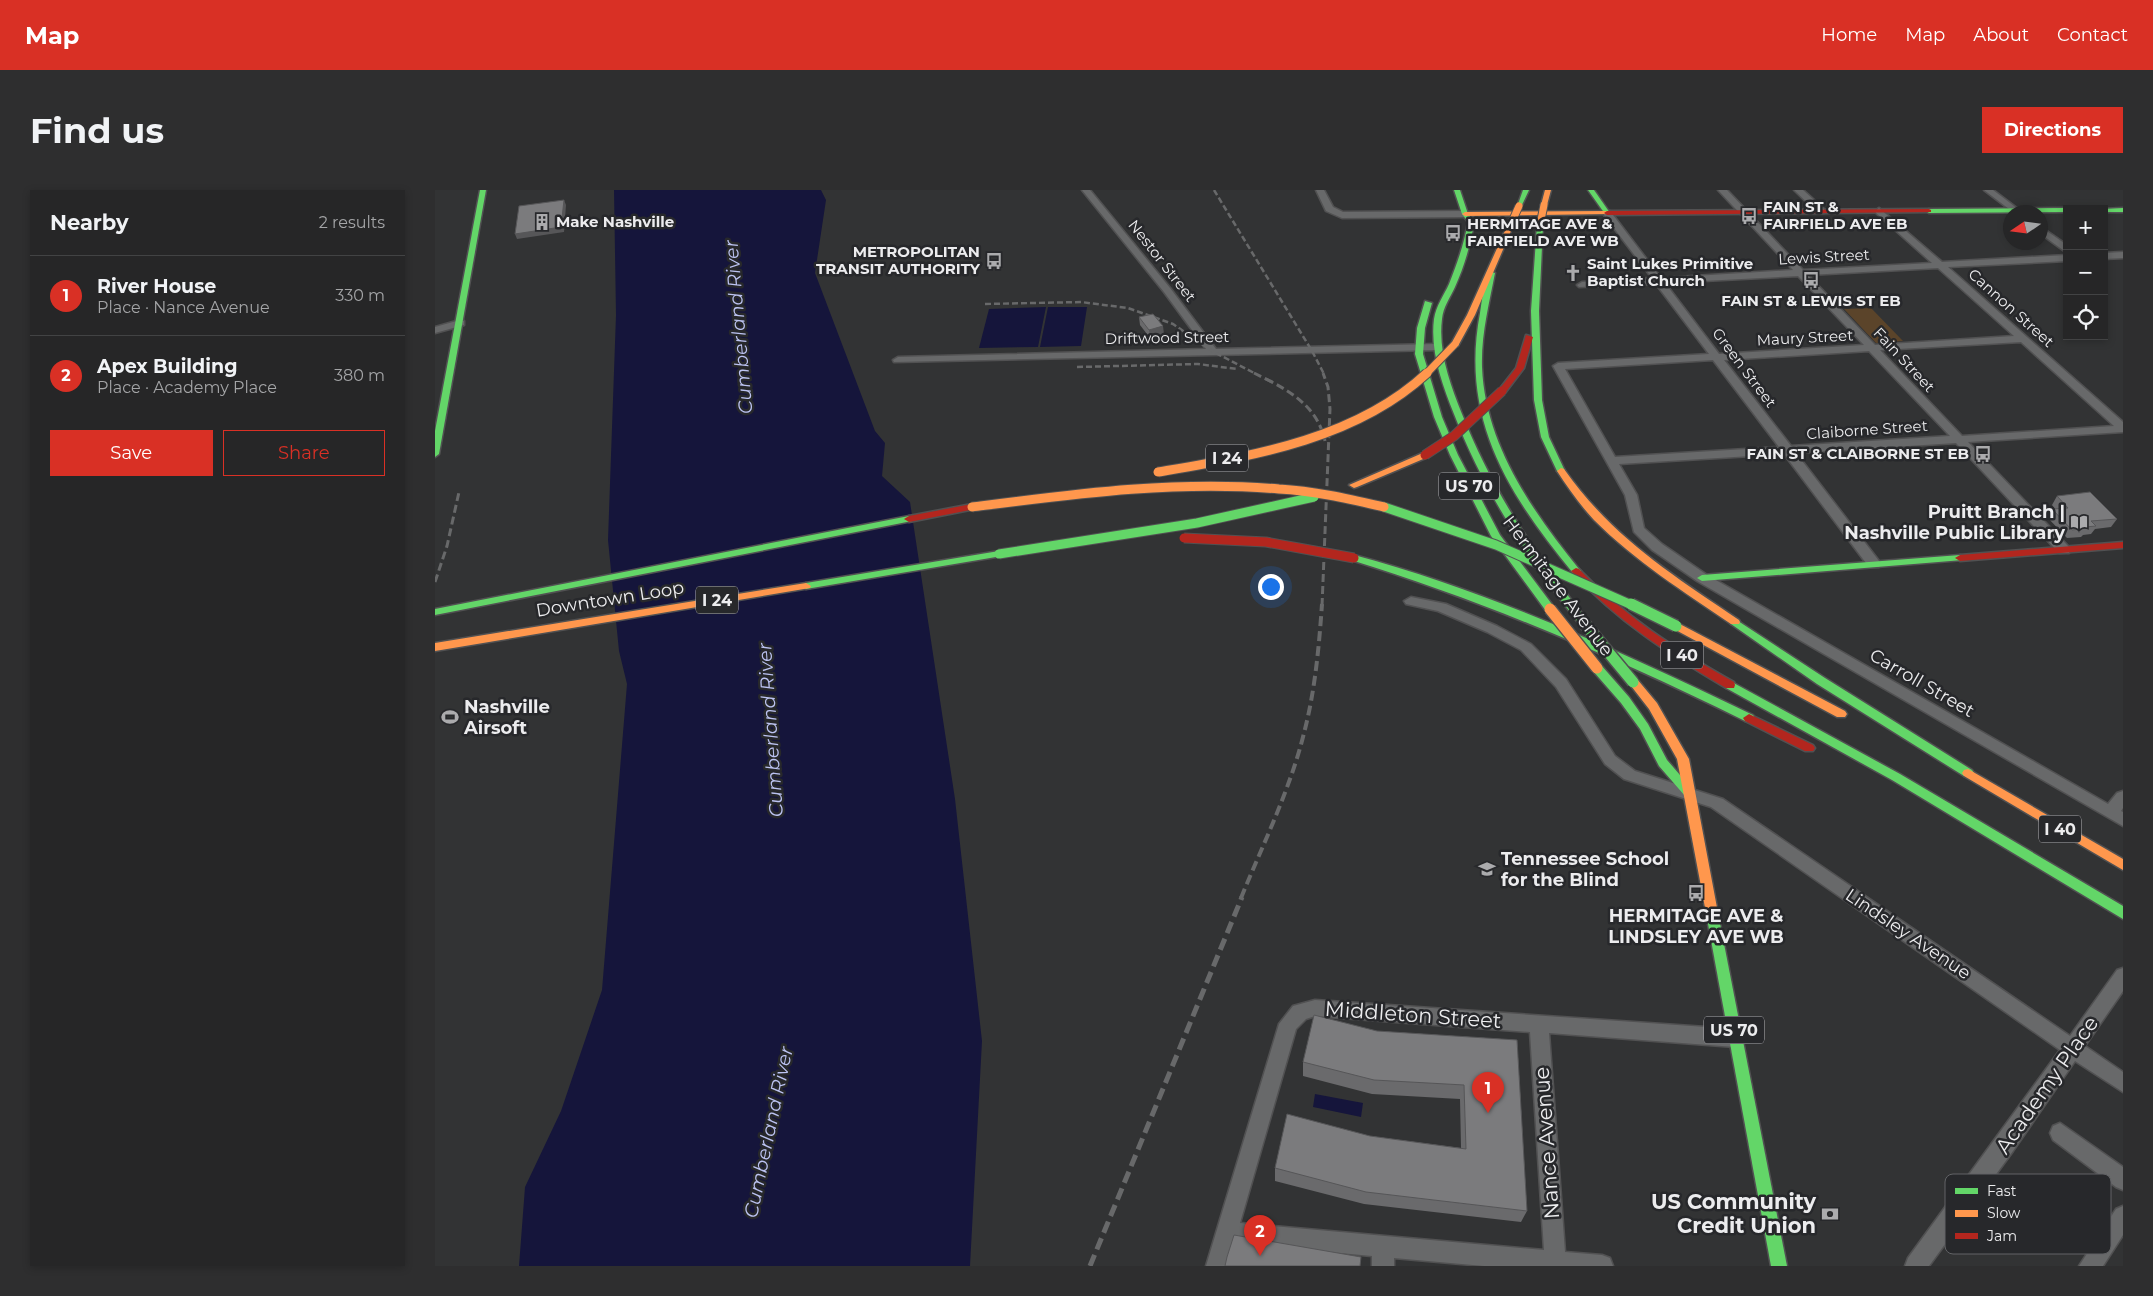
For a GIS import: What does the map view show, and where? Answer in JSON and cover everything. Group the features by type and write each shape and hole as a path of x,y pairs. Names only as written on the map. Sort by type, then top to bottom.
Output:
{"main road":[{"path":"435,454 483,190"},
{"name":"Hermitage Avenue","path":"1457,190 1465,214 1471,222 1469,239 1439,316 1437,347 1456,411 1476,461 1499,507 1525,548 1653,706 1683,759 1779,1266"},
{"name":"I 24","path":"972,507 1259,451 1310,436 1357,418 1393,400 1433,369 1455,344 1491,273 1526,190"},
{"name":"I 24","path":"999,554 1171,528 1259,512 1354,485 1393,470 1425,454 1454,436 1502,391 1520,368 1534,311 1536,259 1547,190"},
{"name":"Green Street","path":"1591,190 1607,213"},
{"path":"2048,210 2063,210"},
{"path":"2108,210 2123,210"},
{"path":"1451,256 1465,214 2003,211"},
{"name":"I 40","path":"1491,273 1480,343 1479,377 1489,424 1507,469 1525,503 1543,530 1567,560 1631,621 1705,670 1946,805 2123,913"},
{"name":"Hermitage Avenue","path":"1435,288 1427,305 1419,348 1428,387 1454,456 1496,536 1550,609 1625,700 1644,727 1663,763 1689,793"},
{"name":"I 40","path":"1534,311 1537,390 1545,436 1560,468 1582,501 1609,528 1653,563 1754,636 1868,712 1998,792 2123,865"},
{"path":"972,507 1141,487 1180,485 1245,486 1322,494 1443,525 1573,577 1676,626 1848,718"},
{"name":"Downtown Loop","path":"435,612 972,507"},
{"path":"999,554 1171,538 1266,542 1354,558 1459,590 1540,621 1682,685 1822,755"},
{"path":"1702,578 2123,545"},
{"name":"Downtown Loop","path":"435,647 999,554"},
{"path":"1998,792 2039,809 2123,857"},
{"path":"1914,802 2080,888"},
{"path":"2100,865 2123,878"}],"street":[{"name":"Nestor Street","path":"1086,190 1167,290 1213,352"},
{"path":"1320,190 1328,208 1333,212 1347,215 1465,214"},
{"name":"Fain Street","path":"1722,190 2064,550"},
{"path":"1798,190 1821,211"},
{"path":"1988,190 2008,205"},
{"name":"Cannon Street","path":"1879,211 2123,428"},
{"name":"Green Street","path":"1607,213 1874,564"},
{"path":"2048,235 2063,247"},
{"path":"2108,256 2123,255"},
{"name":"Lewis Street","path":"1582,285 2063,258"},
{"path":"435,330 460,323"},
{"name":"Maury Street","path":"1558,366 2024,339"},
{"name":"Driftwood Street","path":"898,360 1437,347"},
{"name":"Carroll Street","path":"1558,366 1631,495 1638,530 1657,547 1702,578 2117,816"},
{"name":"Claiborne Street","path":"1612,461 2123,428"},
{"name":"Lindsley Avenue","path":"1411,601 1449,610 1499,632 1526,647 1561,683 1610,760 1630,775 1717,803 2123,1083"},
{"path":"2117,816 2123,797"},
{"name":"Academy Place","path":"1982,1174 2123,976"},
{"name":"Middleton Street","path":"1217,1266 1288,1024 1300,1012 1315,1008 1735,1038"},
{"name":"Nance Avenue","path":"1539,1025 1555,1262"},
{"path":"2060,1133 2123,1180"},
{"path":"2111,1234 2123,1216"},
{"name":"Academy Place","path":"1916,1266 1945,1226"},
{"path":"1227,1232 1383,1256 1555,1262 1602,1266"},
{"path":"2090,1266 2098,1254"}],"shaded area":[{"path":"1871,308 1903,341 1876,343 1844,309"}],"water":[{"name":"Cumberland River","path":"614,190 821,190 826,200 815,273 875,431 885,443 882,476 910,502 955,799 982,1041 970,1266 519,1266 525,1187 561,1111 602,990 627,684 619,651 608,540 616,315"},
{"path":"1046,307 1038,347 979,348 989,309"},
{"path":"1048,307 1087,307 1081,346 1040,347"},
{"path":"1315,1094 1363,1103 1361,1117 1313,1107"}],"building":[{"name":"Make Nashville","path":"564,200 561,227 515,234 519,206"},
{"path":"1153,314 1163,326 1149,330 1139,317"},
{"path":"2090,492 2117,519 2091,521 2096,526 2072,530 2052,509 2068,508 2057,496"},
{"path":"1314,1015 1377,1031 1517,1040 1527,1211 1366,1192 1275,1168 1287,1114 1370,1136 1466,1149 1464,1085 1374,1080 1303,1062"},
{"path":"1234,1235 1361,1257 1360,1266 1225,1266"}],"railway":[{"path":"1214,190 1312,351 1324,374"},
{"path":"985,304 1081,302 1128,308 1173,324 1212,351 1256,374"},
{"path":"1077,367 1198,364 1237,369"},
{"path":"1322,606 1330,409 1328,387 1323,373"},
{"path":"1256,374 1266,379"},
{"path":"1266,379 1272,382"},
{"path":"1266,379 1295,396 1311,411 1322,430 1325,441"},
{"path":"435,582 447,546 459,492"},
{"path":"1241,898 1284,796 1298,754 1314,685 1322,604"},
{"path":"1090,1266 1242,897"}],"traffic: fast":[{"path":"435,454 483,190"},
{"path":"1457,190 1465,214 1471,222 1468,239 1460,263 1439,314 1437,329 1439,352 1444,374 1467,437 1494,493 1527,547 1584,623"},
{"path":"1519,206 1526,190"},
{"path":"1591,190 1607,213"},
{"path":"1929,211 2063,210"},
{"path":"2108,210 2123,210"},
{"path":"1540,225 1535,311 1538,400 1545,437 1561,471"},
{"path":"1491,273 1480,332 1478,356 1481,396 1488,423 1498,451 1525,503 1576,571"},
{"path":"1428,303 1421,328 1419,354 1438,417 1454,455 1496,536 1550,609"},
{"path":"999,554 1118,537 1236,516 1314,497"},
{"path":"1384,507 1422,518 1533,559 1676,626"},
{"path":"435,612 909,519"},
{"path":"806,586 999,554"},
{"path":"1354,558 1456,591 1555,629 1653,672 1749,718"},
{"path":"1702,578 1960,558"},
{"path":"1735,622 1821,681 1968,773"},
{"path":"1584,623 1633,682"},
{"path":"1597,668 1625,700 1644,727 1663,763 1689,793"},
{"path":"1730,685 1896,777 2123,913"},
{"path":"1712,913 1779,1266"}],"traffic: slow":[{"path":"1544,205 1548,190"},
{"path":"1540,225 1544,205"},
{"path":"1511,224 1519,206"},
{"path":"1465,214 1607,213"},
{"path":"1455,344 1471,315 1511,224"},
{"path":"1158,472 1249,455 1338,428 1366,415 1402,394 1426,374 1455,344"},
{"path":"1354,485 1425,455"},
{"path":"1561,471 1577,495 1617,536 1663,573 1735,622"},
{"path":"972,507 1076,494 1178,486 1280,489 1332,495 1384,507"},
{"path":"435,647 806,586"},
{"path":"1550,609 1597,668"},
{"path":"1676,626 1841,714"},
{"path":"1633,682 1653,706 1683,759 1712,913"},
{"path":"1968,773 2123,865"}],"traffic: jam":[{"path":"1607,213 1929,211"},
{"path":"1502,391 1520,368 1529,337"},
{"path":"1425,455 1454,436 1502,391"},
{"path":"909,519 972,507"},
{"path":"1184,538 1266,542 1354,558"},
{"path":"1960,558 2123,545"},
{"path":"1576,571 1610,605 1629,620 1668,648 1730,685"},
{"path":"1749,718 1809,748"}],"place":[{"name":"FAIN ST & FAIRFIELD AVE EB","path":"1749,216"},
{"name":"Make Nashville","path":"542,222"},
{"name":"HERMITAGE AVE & FAIRFIELD AVE WB","path":"1453,233"},
{"name":"METROPOLITAN TRANSIT AUTHORITY","path":"994,261"},
{"name":"Saint Lukes Primitive Baptist Church","path":"1573,273"},
{"name":"FAIN ST & LEWIS ST EB","path":"1811,280"},
{"name":"FAIN ST & CLAIBORNE ST EB","path":"1983,454"},
{"name":"Pruitt Branch | Nashville Public Library","path":"2079,522"},
{"name":"Nashville Airsoft","path":"450,717"},
{"name":"Tennessee School for the Blind","path":"1487,869"},
{"name":"HERMITAGE AVE & LINDSLEY AVE WB","path":"1696,893"},
{"name":"River House","path":"1488,1113"},
{"name":"US Community Credit Union","path":"1830,1214"},
{"name":"Apex Building","path":"1260,1256"}]}
